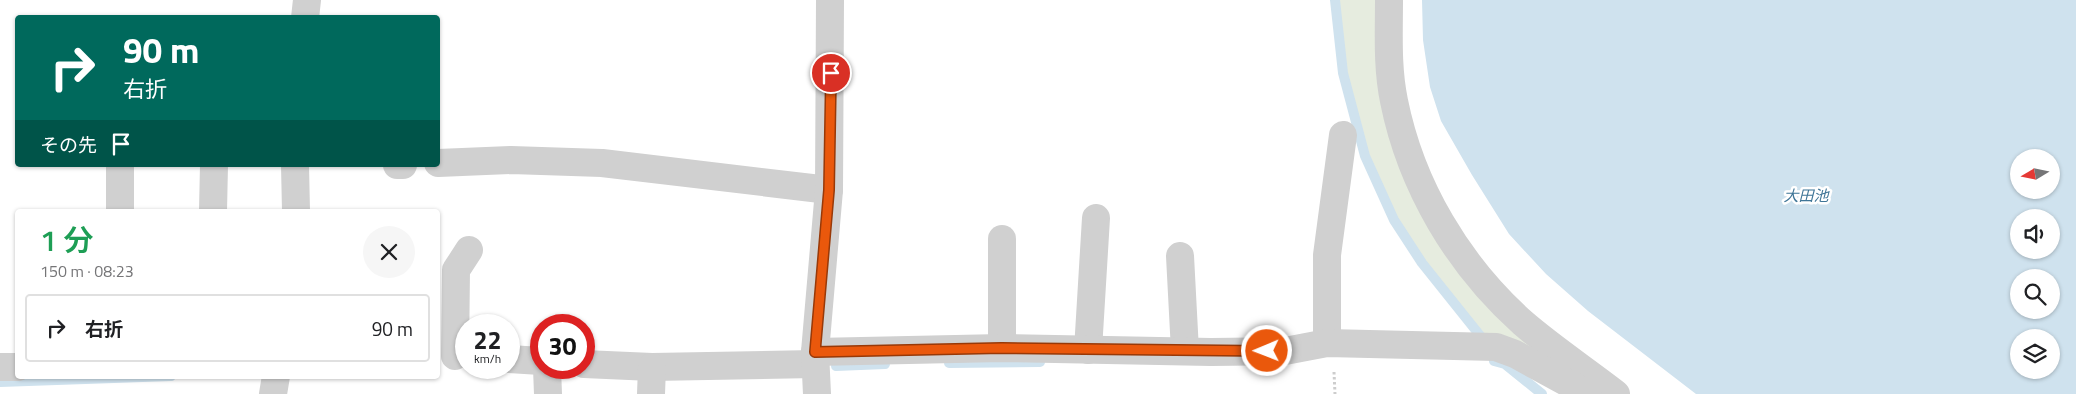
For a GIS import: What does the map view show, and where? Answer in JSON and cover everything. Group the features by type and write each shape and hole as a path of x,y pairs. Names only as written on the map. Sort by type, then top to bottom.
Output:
{"street":[{"path":"305,15 307,0"},
{"path":"817,394 815,358 829,190 830,0"},
{"path":"1389,0 1389,60 1394,100 1405,144 1421,187 1442,224 1466,262 1523,323 1616,394"},
{"path":"1327,343 1327,254 1343,135"},
{"path":"440,163 512,160 602,163 829,190"},
{"path":"120,167 120,209"},
{"path":"213,209 214,167"},
{"path":"295,167 296,209"},
{"path":"1088,350 1096,218"},
{"path":"1002,239 1002,348"},
{"path":"453,356 456,270 469,250"},
{"path":"1180,256 1185,351"},
{"path":"595,364 652,367 1002,348 1286,351 1327,343 1491,347 1516,354 1588,394"},
{"path":"0,367 15,367"},
{"path":"651,394 652,367"},
{"path":"273,394 276,379"},
{"path":"547,379 548,394"}],"shaded area":[{"path":"1338,0 1376,0 1422,215 1598,394 1487,339 1427,264 1398,219 1367,153 1347,77"}],"water":[{"name":"大田池","path":"1422,0 2076,0 2076,394 1696,394 1588,311 1546,274 1509,234 1441,121 1430,87 1423,40"}],"waterway":[{"path":"1335,0 1343,73 1365,156 1394,220 1422,263 1486,343"},
{"path":"1494,361 1505,364 1542,394"},
{"path":"949,363 1040,362"},
{"path":"836,366 885,364"},
{"path":"0,382 86,379"}],"route":[{"path":"831,73 829,190 815,352 1002,348 1211,352 1267,351"}]}
